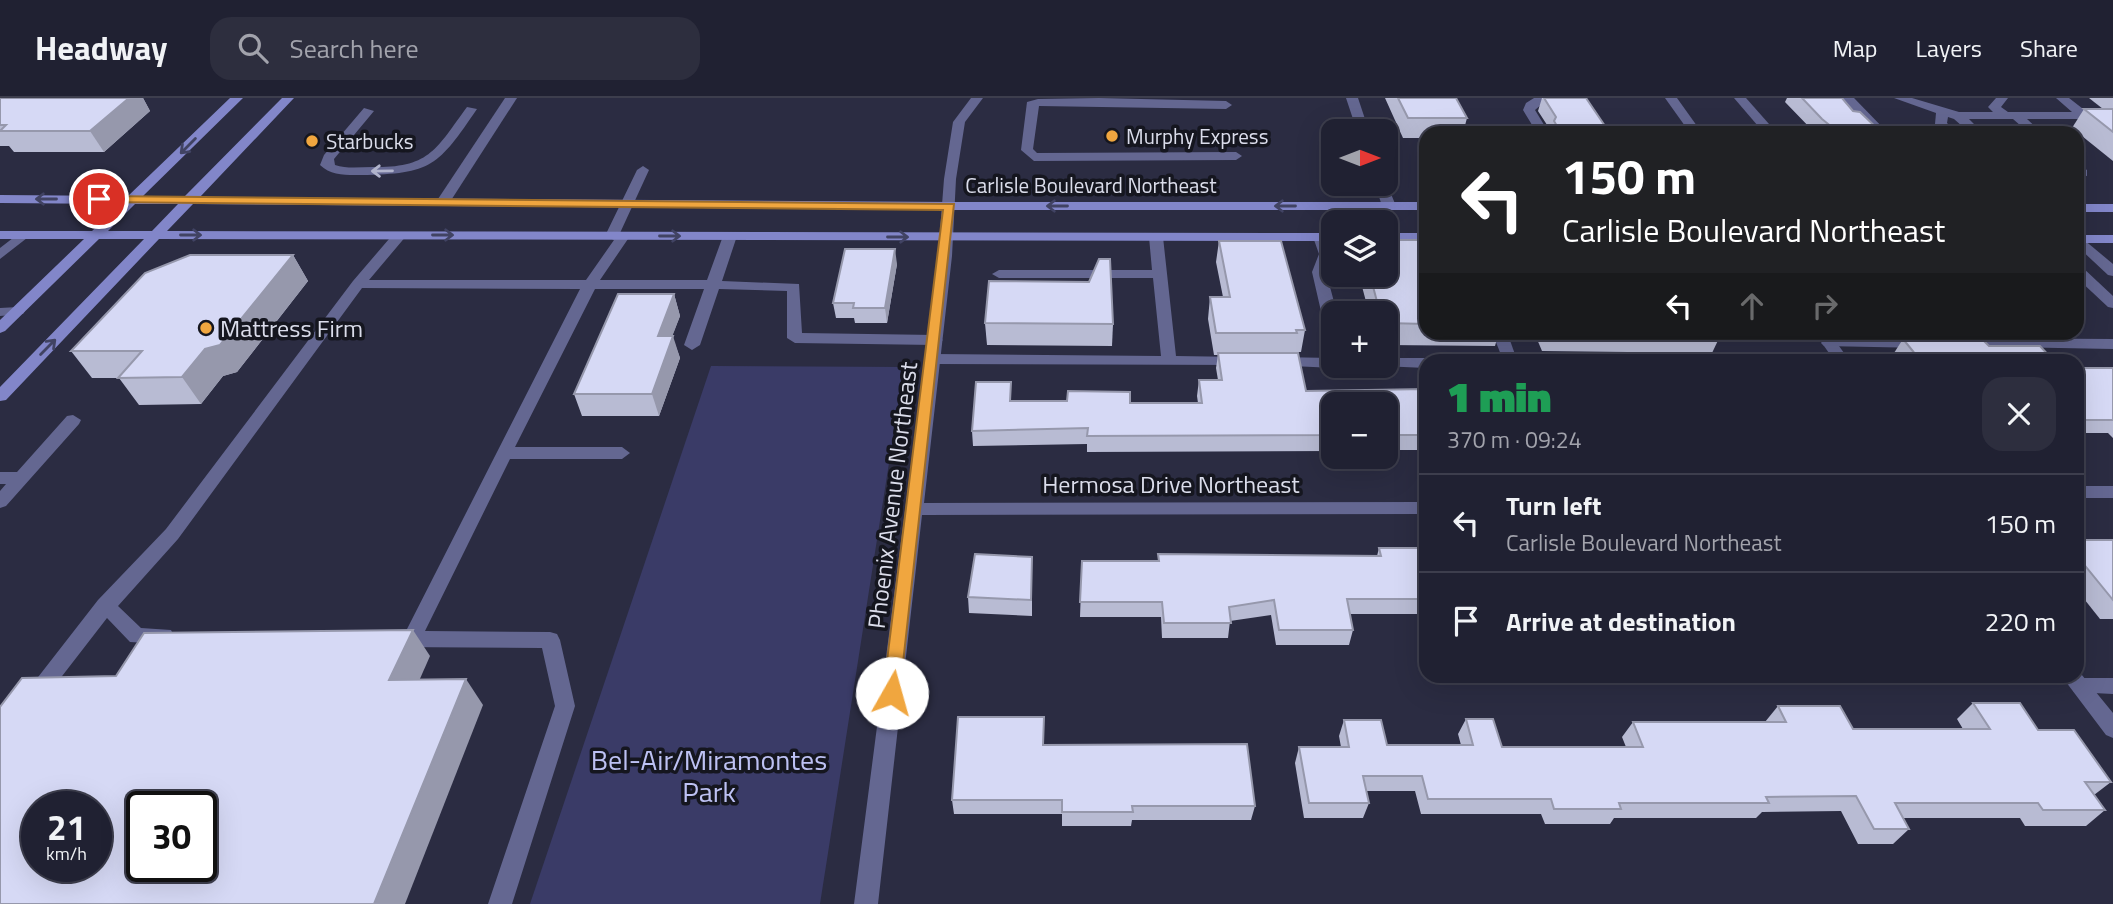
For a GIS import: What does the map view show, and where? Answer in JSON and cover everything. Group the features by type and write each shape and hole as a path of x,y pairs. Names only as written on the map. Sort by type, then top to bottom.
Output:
{"main road":[{"path":"0,328 100,234 237,98"},
{"path":"0,396 159,235 288,98"},
{"name":"Carlisle Boulevard Northeast","path":"0,199 950,206 1419,206"},
{"path":"1386,210 1389,206"},
{"path":"2084,208 2113,208"},
{"path":"1156,237 1206,225 1321,225"},
{"path":"0,235 1321,237"},
{"path":"1398,237 1419,237"},
{"path":"2084,238 2113,239"}],"street":[{"path":"443,202 511,98"},
{"name":"Phoenix Avenue Northeast","path":"866,904 933,359 950,206 950,179 959,121 977,98"},
{"path":"1352,98 1359,119"},
{"path":"1539,126 1529,110 1530,105 1543,98"},
{"path":"1671,98 1691,126"},
{"path":"1740,98 1765,126"},
{"path":"1847,98 1875,126"},
{"path":"2002,98 1994,107 2025,126"},
{"path":"2062,98 2084,115"},
{"path":"1832,99 1858,126"},
{"path":"1909,99 1942,113 1958,116 2113,115"},
{"path":"1226,105 1038,102 1031,104 1027,150 1034,157 1236,156"},
{"path":"368,111 328,158 326,165 333,170 381,172 423,167 436,158 471,109"},
{"path":"1752,112 1775,126"},
{"path":"1942,113 1943,126"},
{"path":"1958,116 1969,126"},
{"path":"412,639 589,285 618,236 643,170"},
{"path":"1385,196 1389,206"},
{"path":"0,255 22,235"},
{"path":"24,710 106,605 180,523 358,284 400,235"},
{"path":"692,345 730,236"},
{"path":"1156,237 1169,361"},
{"path":"2084,245 2113,272"},
{"path":"999,274 1160,274"},
{"path":"2084,277 2113,304"},
{"path":"358,284 713,284 794,287 794,338 935,340"},
{"path":"0,312 18,312"},
{"path":"1827,340 1837,354"},
{"path":"1873,340 2113,344"},
{"path":"933,359 1321,362"},
{"path":"1398,363 1419,363"},
{"path":"0,502 73,420"},
{"path":"504,453 622,453"},
{"path":"0,469 3,473 0,476 21,478"},
{"path":"2084,492 2113,492"},
{"name":"Hermosa Drive Northeast","path":"915,509 1419,508"},
{"path":"106,605 137,636 178,636"},
{"path":"378,639 550,640 565,706 500,904"},
{"path":"2084,682 2113,686"},
{"path":"2078,683 2113,729"}],"green space":[{"name":"Bel-Air/Miramontes Park","path":"711,366 904,367 820,904 530,904"}],"building":[{"path":"0,98 129,98 90,131 0,131 6,125 0,125"},
{"path":"1398,98 1456,98 1467,118 1408,118"},
{"path":"1544,98 1586,98 1605,126 1557,126 1554,121 1556,117"},
{"path":"1802,98 1842,98 1853,111 1860,112 1875,126 1831,126"},
{"path":"2084,109 2113,109 2113,132"},
{"path":"1398,240 1419,240 1419,324 1398,323 1398,301 1377,301 1373,287 1398,287"},
{"path":"1219,241 1281,241 1305,330 1296,330 1297,333 1216,333 1210,297 1230,297"},
{"path":"845,249 895,249 885,308 853,308 854,303 833,303"},
{"path":"190,255 293,255 220,345 205,349 182,377 118,378 142,351 71,351 145,273"},
{"path":"1099,259 1110,259 1113,324 985,323 989,281 1089,282"},
{"path":"618,294 674,294 658,336 673,336 652,394 574,394"},
{"path":"1904,340 1984,341 1989,346 2040,346 2047,354 1915,354"},
{"path":"1218,353 1298,353 1306,391 1419,389 1419,435 1398,435 1398,392 1321,392 1321,435 1087,436 1088,428 972,431 976,382 1011,382 1010,401 1067,401 1068,391 1130,392 1130,403 1202,403 1199,380 1222,380"},
{"path":"2084,368 2113,368 2113,420 2084,420"},
{"path":"2084,540 2113,540 2113,600 2084,565"},
{"path":"1379,548 1419,548 1419,599 1347,599 1353,630 1279,630 1274,600 1229,607 1231,623 1164,623 1162,602 1080,602 1082,561 1159,561 1158,554 1381,556"},
{"path":"975,554 1032,557 1031,600 968,597"},
{"path":"413,630 389,680 466,679 374,904 0,904 0,707 22,678 116,676 144,633"},
{"path":"1973,703 2020,703 2038,730 2074,730 2111,782 2085,782 2105,810 2043,810 2038,803 1895,803 1909,829 1874,829 1856,796 1766,797 1769,803 1619,803 1621,809 1554,809 1551,799 1428,799 1422,776 1363,776 1369,803 1309,803 1299,747 1349,747 1344,720 1381,720 1387,745 1473,745 1466,719 1493,719 1502,747 1643,747 1633,722 1786,722 1778,706 1840,706 1853,729 1990,729"},
{"path":"958,717 1044,717 1043,745 1247,744 1255,806 1132,806 1133,812 1062,812 1062,800 952,800"}],"place":[{"name":"Murphy Express","path":"1112,136"},
{"name":"Starbucks","path":"312,141"},
{"name":"Mattress Firm","path":"206,328"}],"route":[{"path":"99,199 950,206 892,693"}]}
